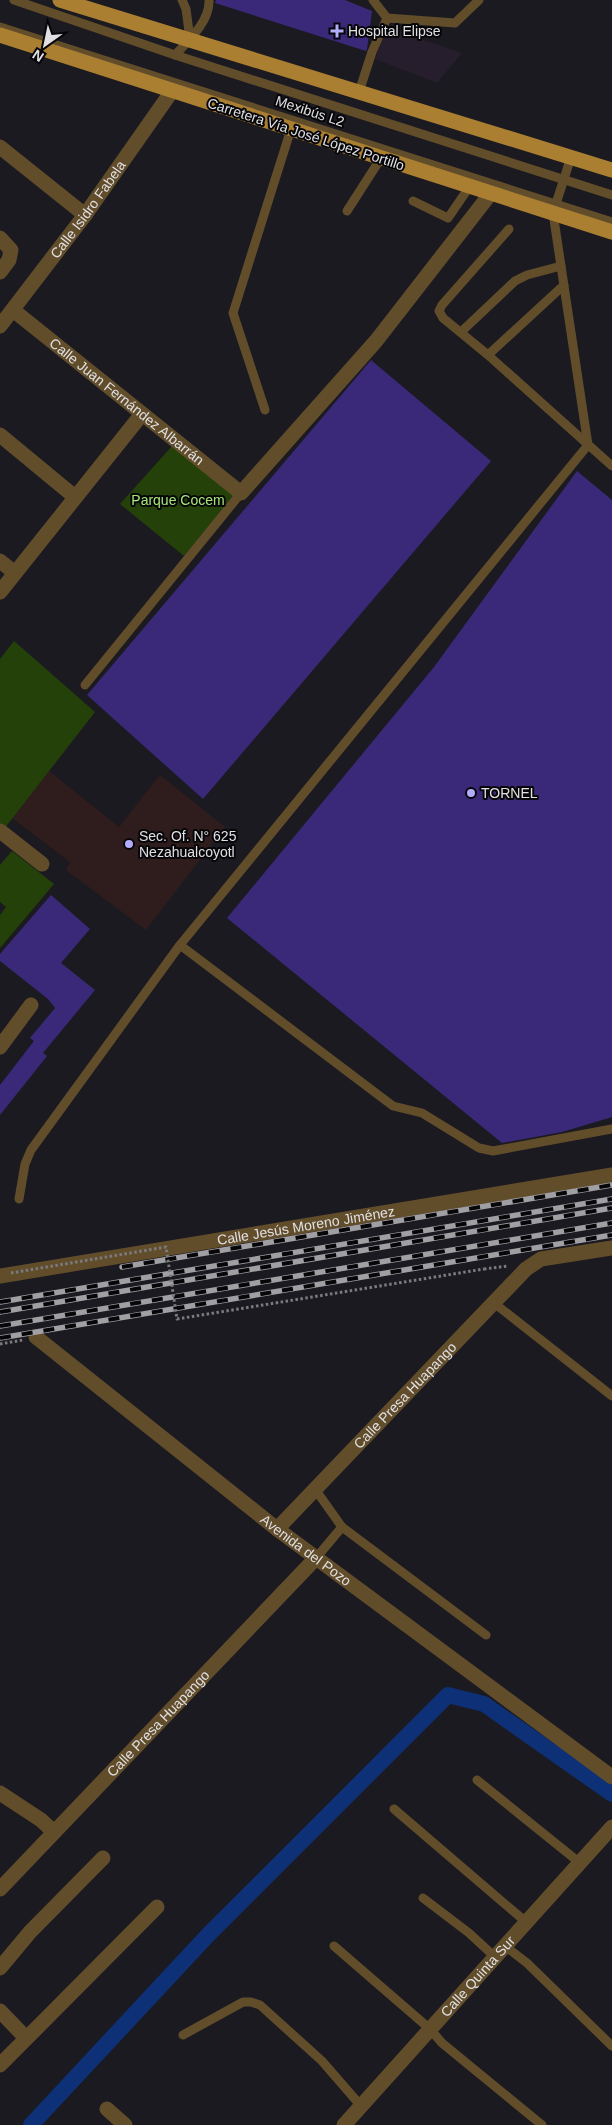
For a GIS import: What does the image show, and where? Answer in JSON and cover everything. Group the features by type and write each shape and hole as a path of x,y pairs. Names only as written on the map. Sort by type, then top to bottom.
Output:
{"main road":[{"path":"60,0 612,170"},
{"name":"Carretera Vía José López Portillo","path":"0,35 491,193 554,209 612,232"}],"street":[{"name":"Calle Isidro Fabela","path":"0,326 85,215 172,90"},
{"path":"0,147 85,215"},
{"path":"240,493 376,341 491,193"},
{"path":"0,238 11,250 9,260 0,272"},
{"name":"Calle Juan Fernández Albarrán","path":"13,310 240,493"},
{"path":"0,592 142,414"},
{"path":"0,435 75,496"},
{"path":"0,561 15,573"},
{"path":"0,831 42,864"},
{"path":"0,1047 31,1005"},
{"name":"Calle Jesús Moreno Jiménez","path":"5,1275 612,1175"},
{"name":"Calle Presa Huapango","path":"277,1528 533,1263 541,1259 612,1248"},
{"name":"Avenida del Pozo","path":"36,1337 316,1558 612,1776"},
{"name":"Calle Presa Huapango","path":"0,1889 316,1558"},
{"path":"0,1793 41,1820 54,1832"},
{"name":"Calle Quinta Sur","path":"346,2124 612,1827"},
{"path":"0,1968 30,1932 103,1858"},
{"path":"0,2065 156,1907"},
{"path":"0,2012 26,2038"},
{"path":"107,2109 125,2125"}],"lane":[{"name":"Mexibús L2","path":"14,0 175,55 612,195"},
{"path":"182,0 186,9 190,39"},
{"path":"175,55 190,39 210,11 209,0"},
{"path":"373,0 387,18 456,23 479,0"},
{"path":"359,92 372,52 387,18"},
{"name":"Mexibús L2","path":"0,27 554,209 612,222"},
{"path":"265,410 233,313 291,128"},
{"path":"20,1198 25,1164 31,1150 180,945 588,445 554,209 571,157"},
{"path":"347,211 381,158"},
{"path":"414,201 448,218 470,186"},
{"path":"509,229 442,305 439,311 442,318 488,355 612,466"},
{"path":"461,332 515,281 527,275 561,266"},
{"path":"488,355 564,285"},
{"path":"85,685 240,493"},
{"path":"180,945 393,1106 422,1113 478,1148 494,1151 612,1129"},
{"path":"494,1303 612,1396"},
{"path":"315,1489 342,1527 486,1635"},
{"path":"316,1558 342,1527"},
{"path":"477,1780 580,1863"},
{"path":"394,1809 526,1922"},
{"path":"423,1898 469,1933 500,1951 527,1963 612,2046"},
{"path":"334,1946 430,2029 442,2043 542,2125"},
{"path":"183,2035 243,2002 251,2002 260,2006 322,2062 361,2106"}],"path":[{"path":"5,1275 166,1247 178,1319 484,1269"},
{"path":"0,1344 36,1337"}],"shaded area":[{"path":"386,27 462,53 437,83 375,59"},
{"name":"Sec. Of. N° 625 Nezahualcoyotl","path":"49,771 119,827 160,775 225,827 146,930 66,870 70,862 12,818"}],"green space":[{"name":"Parque Cocem","path":"173,445 234,495 184,556 120,504"},
{"path":"14,641 95,712 4,829 0,826 0,659"},
{"path":"12,851 54,884 0,948 0,915 6,907 0,902 0,865"}],"building":[{"name":"Hospital Elipse","path":"216,0 345,0 372,11 367,49 366,51 215,3"},
{"path":"371,360 491,461 203,799 87,695"},
{"name":"TORNEL","path":"577,471 612,500 612,1117 562,1132 502,1143 227,918 434,667"},
{"path":"51,895 90,929 61,963 95,990 43,1053 47,1056 0,1115 0,1085 34,1041 30,1038 55,1008 48,999 0,961 0,954"}],"waterway":[{"path":"31,2125 208,1935 448,1695 484,1704 612,1794"}],"railway":[{"path":"122,1267 612,1185"},
{"path":"0,1302 612,1199"},
{"path":"0,1312 612,1208"},
{"path":"0,1326 612,1223"},
{"path":"0,1338 612,1235"}],"place":[{"name":"Hospital Elipse","path":"337,31"},
{"name":"TORNEL","path":"471,793"},
{"name":"Sec. Of. N° 625 Nezahualcoyotl","path":"129,844"}]}
